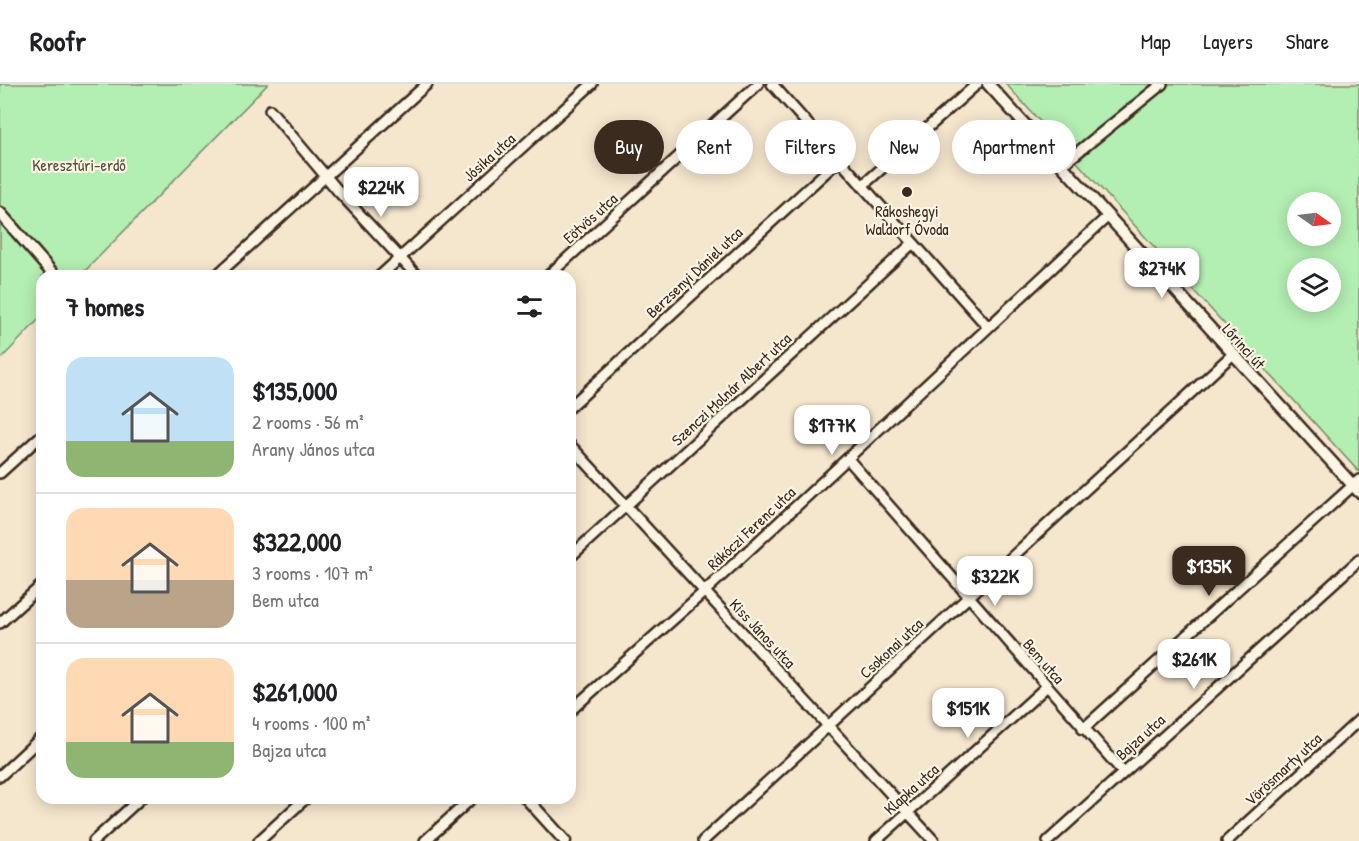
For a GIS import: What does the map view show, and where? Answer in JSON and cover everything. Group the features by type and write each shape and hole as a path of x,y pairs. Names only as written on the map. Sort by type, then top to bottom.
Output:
{"street":[{"path":"223,270 427,84"},
{"name":"Jósika utca","path":"387,270 592,84"},
{"name":"Eötvös utca","path":"555,270 758,84"},
{"path":"772,84 804,120"},
{"path":"862,186 977,84"},
{"name":"Lőrinci út","path":"988,84 1021,120"},
{"path":"1076,154 1162,84"},
{"path":"270,110 339,192 411,270"},
{"name":"Berzsenyi Dániel utca","path":"576,401 824,174"},
{"path":"851,174 988,327"},
{"name":"Lőrinci út","path":"1070,174 1232,355 1357,486"},
{"path":"0,213 50,270"},
{"name":"Rákóczi Ferenc utca","path":"576,706 704,592 1107,217"},
{"name":"Szenczi Molnár Albert utca","path":"576,552 913,243"},
{"name":"Csokonai utca","path":"703,841 1232,355"},
{"path":"0,473 36,440"},
{"name":"Kiss János utca","path":"576,453 934,841"},
{"name":"Bem utca","path":"848,459 1123,772"},
{"path":"1083,729 1357,486"},
{"name":"Bajza utca","path":"1048,841 1359,560"},
{"path":"0,623 36,590"},
{"name":"Klapka utca","path":"876,841 1046,687"},
{"name":"Vörösmarty utca","path":"1227,841 1359,720"},
{"path":"0,776 36,743"},
{"path":"94,841 134,804"},
{"path":"259,841 299,804"},
{"path":"425,841 465,804"},
{"path":"531,804 565,841"}],"green space":[{"name":"Keresztúri-erdő","path":"0,84 268,84 86,270 36,270 36,322 0,360"},
{"path":"1006,84 1359,84 1359,472 1076,161 1076,120 1039,120"}],"place":[{"name":"Rákoshegyi Waldorf Óvoda","path":"907,192"}]}
